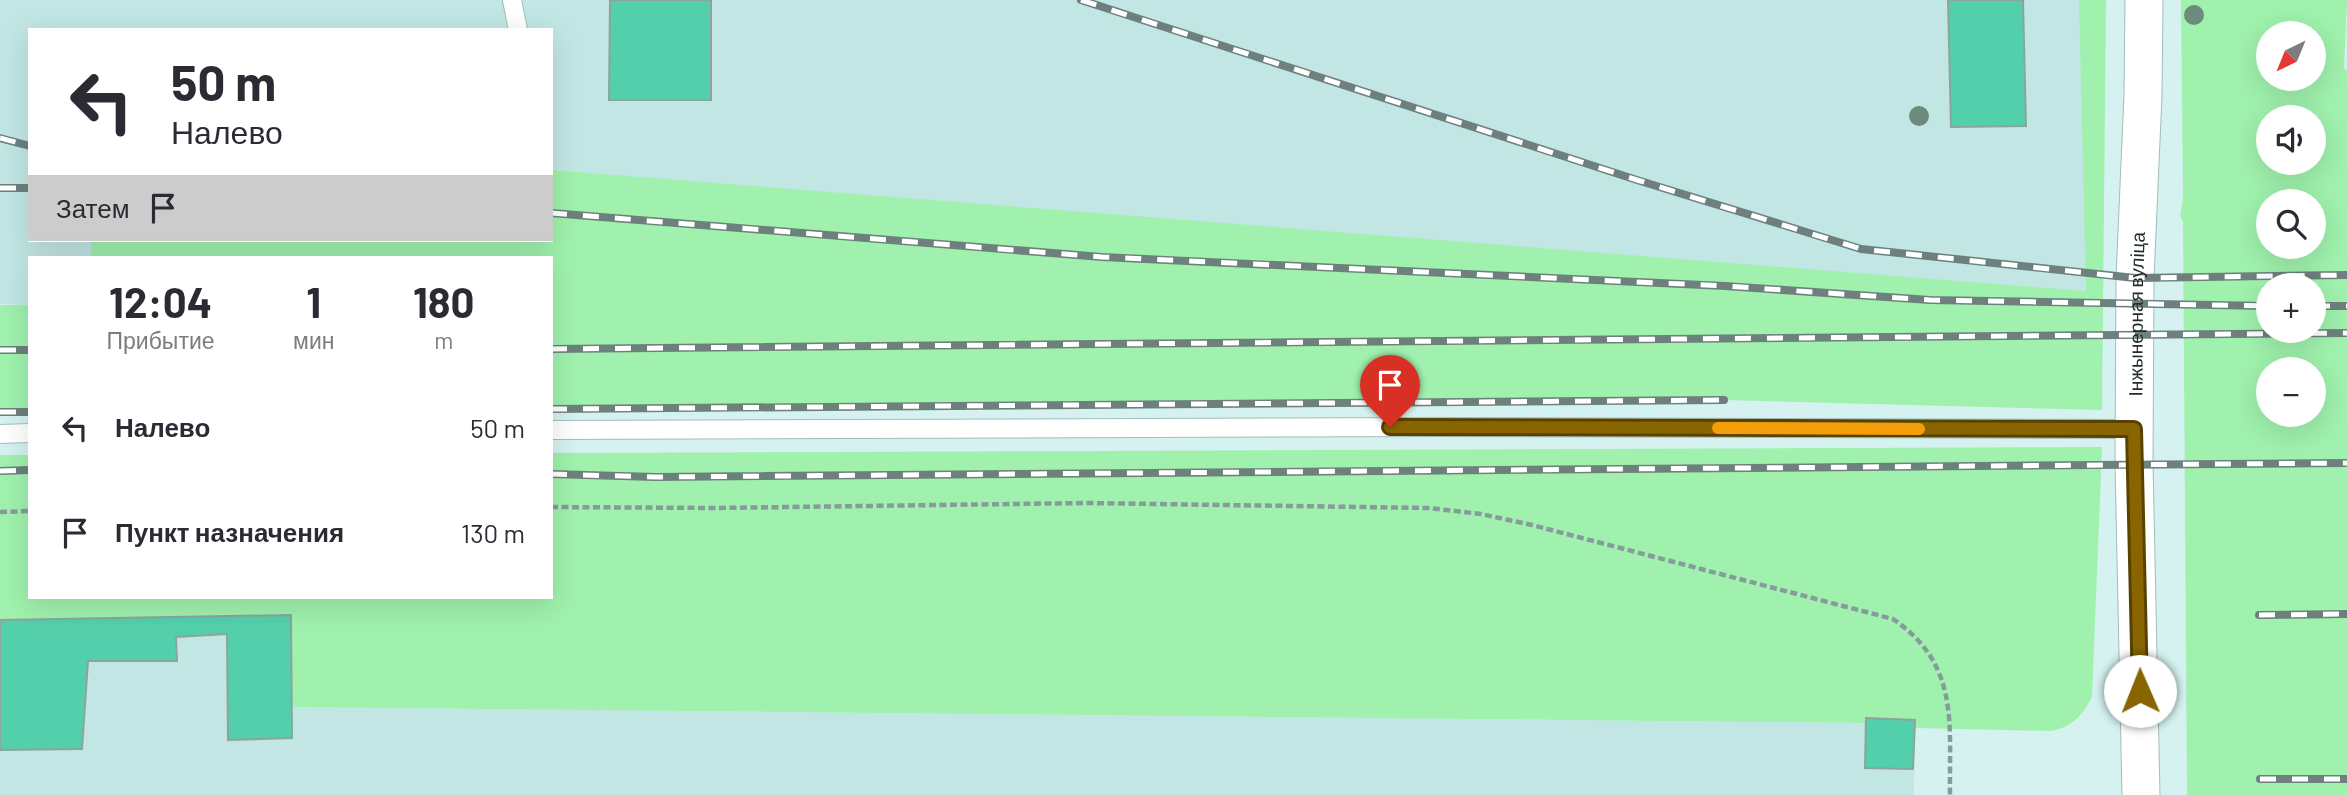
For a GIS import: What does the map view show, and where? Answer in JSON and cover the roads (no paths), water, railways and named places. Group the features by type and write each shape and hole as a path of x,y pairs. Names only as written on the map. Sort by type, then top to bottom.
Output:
{"street":[{"name":"Інжынерная вуліца","path":"2141,795 2134,429 2135,278 2144,0"}],"lane":[{"path":"512,0 518,28"},
{"path":"553,430 1444,426 2134,429"},
{"path":"0,434 28,433"}],"railway":[{"path":"1081,0 1637,180 1861,249 2135,278 2347,275"},
{"path":"0,138 28,145"},
{"path":"0,188 28,188"},
{"path":"553,213 1102,257 1725,286 1930,300 2256,306"},
{"path":"2326,306 2347,306"},
{"path":"553,349 2347,333"},
{"path":"0,350 28,350"},
{"path":"553,409 1724,400"},
{"path":"0,412 28,412"},
{"path":"553,474 655,477 2347,463"},
{"path":"0,471 28,470"},
{"path":"2259,615 2347,614"},
{"path":"2260,779 2347,779"}]}
